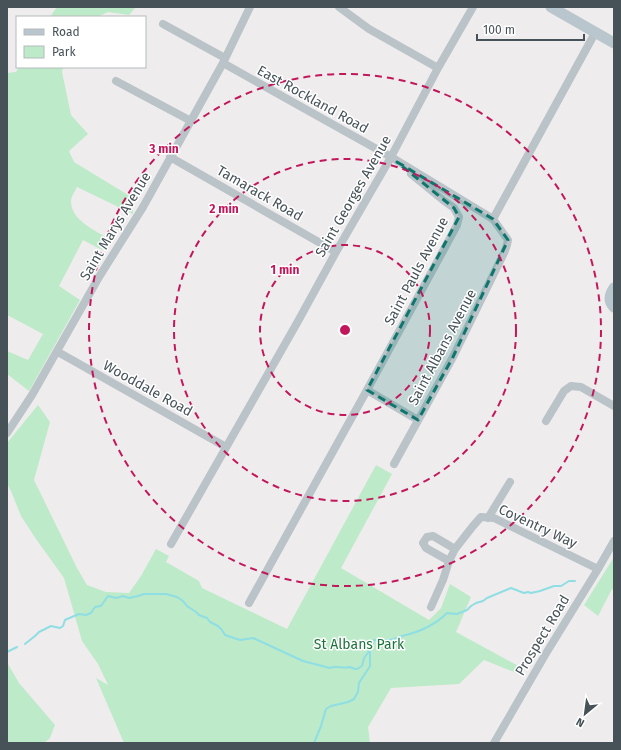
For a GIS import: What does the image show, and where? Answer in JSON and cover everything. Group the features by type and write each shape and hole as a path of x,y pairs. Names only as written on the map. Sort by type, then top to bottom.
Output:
{"street":[{"name":"Saint Marys Avenue","path":"7,433 58,352 85,301 142,207 224,60 250,7"},
{"path":"339,7 369,28 438,68"},
{"name":"Saint Georges Avenue","path":"171,544 336,252 394,160 438,68 473,7"},
{"path":"551,7 614,43"},
{"name":"East Rockland Road","path":"163,24 493,219 508,240"},
{"path":"493,219 595,33"},
{"path":"116,81 191,121"},
{"name":"Tamarack Road","path":"170,156 336,252"},
{"name":"Saint Pauls Avenue","path":"249,603 443,251 460,217 454,208 420,183 394,160"},
{"name":"Saint Albans Avenue","path":"394,464 453,357 504,254 508,245 508,240"},
{"path":"612,304 612,292 614,288"},
{"name":"Wooddale Road","path":"58,352 226,447"},
{"path":"546,421 564,391 571,386 581,387 614,406"},
{"path":"367,390 418,420"},
{"path":"488,518 510,482"},
{"name":"Coventry Way","path":"432,607 449,560 472,526 481,518 494,518 598,569"},
{"path":"449,560 426,548 423,543 427,537 433,536 456,549"},
{"name":"Prospect Road","path":"494,743 614,541"}],"highlighted area":[{"path":"397,162 493,219 508,240 453,357 418,420 367,390 459,217 454,208"}],"green space":[{"path":"57,7 136,7 129,15 108,12 99,16 51,16"},
{"path":"18,68 63,68 62,72 71,115 88,134 69,151 74,162 133,198 133,214 77,187 74,192 71,201 75,214 84,224 108,238 102,250 83,240 59,286 80,300 29,391 7,374 7,351 28,360 43,334 7,315 7,73 16,72"},
{"name":"St Albans Park","path":"38,405 50,422 34,480 77,568 87,585 106,592 129,593 141,576 156,549 169,556 166,562 199,581 202,588 287,629 376,465 392,474 341,568 429,620 441,608 450,584 471,597 456,632 522,668 519,674 484,660 459,684 391,688 368,727 370,743 124,743 96,678 108,685 98,664 82,641 64,578 21,516 7,484 7,443"},
{"path":"614,557 614,590 612,589 598,616 584,605"},
{"path":"7,658 8,664 19,683 55,725 50,738 44,743 7,743"}],"waterway":[{"path":"25,644 39,632 51,626 60,628 67,619 79,614 86,615 91,613 95,607 101,606 108,596 116,598 123,596 129,598 144,594 166,594 177,597 183,601 199,615 207,618 210,622 218,626 225,635 240,640 253,638 303,661 330,668 350,667 357,669 362,666 364,658 370,650 374,640 390,640 421,630 437,622 447,613 457,614 467,610 476,603 511,588 524,593 531,593 554,586 561,586 569,581 575,581"},
{"path":"7,652 17,647"},
{"path":"314,743 326,709 354,699 358,692 359,683 370,666 370,652"}]}
